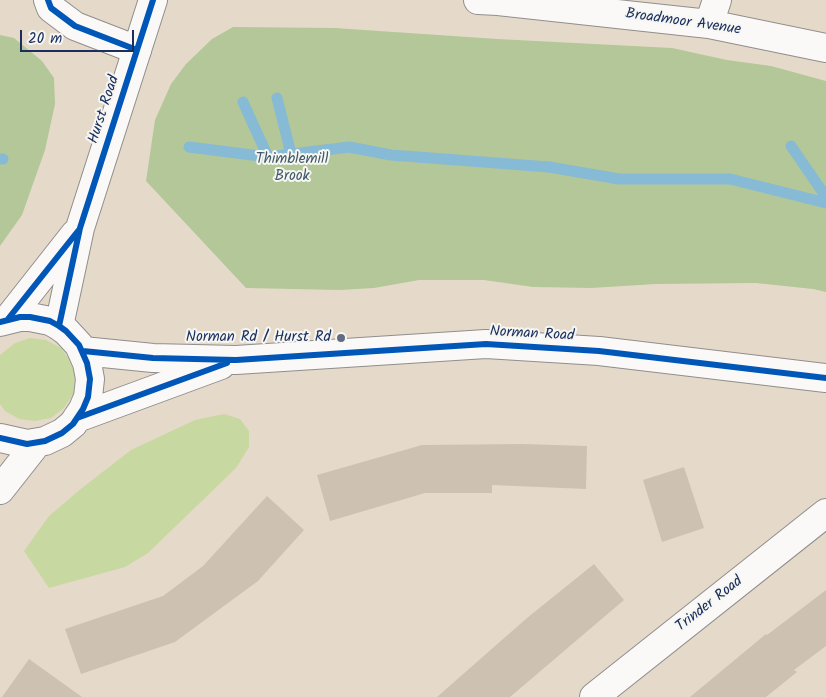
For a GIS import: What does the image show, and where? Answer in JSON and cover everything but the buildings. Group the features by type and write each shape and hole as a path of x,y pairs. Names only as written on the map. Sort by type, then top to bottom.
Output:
{"street":[{"path":"48,0 51,8 75,26 137,50"},
{"name":"Hurst Road","path":"59,326 80,228 153,0"},
{"name":"Broadmoor Avenue","path":"478,0 713,12 826,48"},
{"name":"Hurst Road","path":"4,321 80,228"},
{"path":"0,438 20,443 37,443 62,433 77,418 86,403 90,385 89,370 83,351 76,340 59,326 40,318 20,317 4,321"},
{"name":"Norman Road","path":"83,351 153,358 236,360 486,344 599,352 826,378"},
{"name":"Norman Road","path":"77,418 236,360"},
{"path":"0,490 37,443"},
{"name":"Trinder Road","path":"594,697 826,513"}],"green space":[{"name":"Thimblemill Brook","path":"233,27 335,28 672,48 727,60 771,66 826,81 826,292 756,283 656,284 591,288 533,287 484,280 419,280 374,288 340,290 246,288 146,181 155,120 171,84 186,64 212,39"},
{"path":"0,35 14,38 42,61 54,78 55,104 45,150 22,215 0,246"},
{"path":"30,338 46,340 61,348 71,362 75,377 73,394 64,408 51,418 35,421 19,419 5,411 0,404 0,355 15,343"},
{"path":"224,414 240,419 249,431 249,447 236,468 148,553 125,567 49,588 24,551 49,516 131,450 195,420"}],"waterway":[{"path":"277,98 291,154"},
{"path":"243,102 268,157"},
{"path":"791,146 826,197"},
{"name":"Thimblemill Brook","path":"189,147 268,157 349,147 391,155 549,167 619,179 730,179 826,203"}],"cycle path":[{"path":"48,0 51,8 75,26 137,50"},
{"path":"59,326 80,228 153,0"},
{"path":"8,319 78,231"},
{"path":"0,322 20,317 30,317 50,321 59,326 79,345 87,363 90,379 88,397 83,409 73,424 62,433 45,441 27,444 0,438"},
{"path":"83,351 153,358 236,360 486,344 599,351 826,378"},
{"path":"77,418 227,363"}],"place":[{"name":"Norman Rd / Hurst Rd","path":"341,338"}]}
